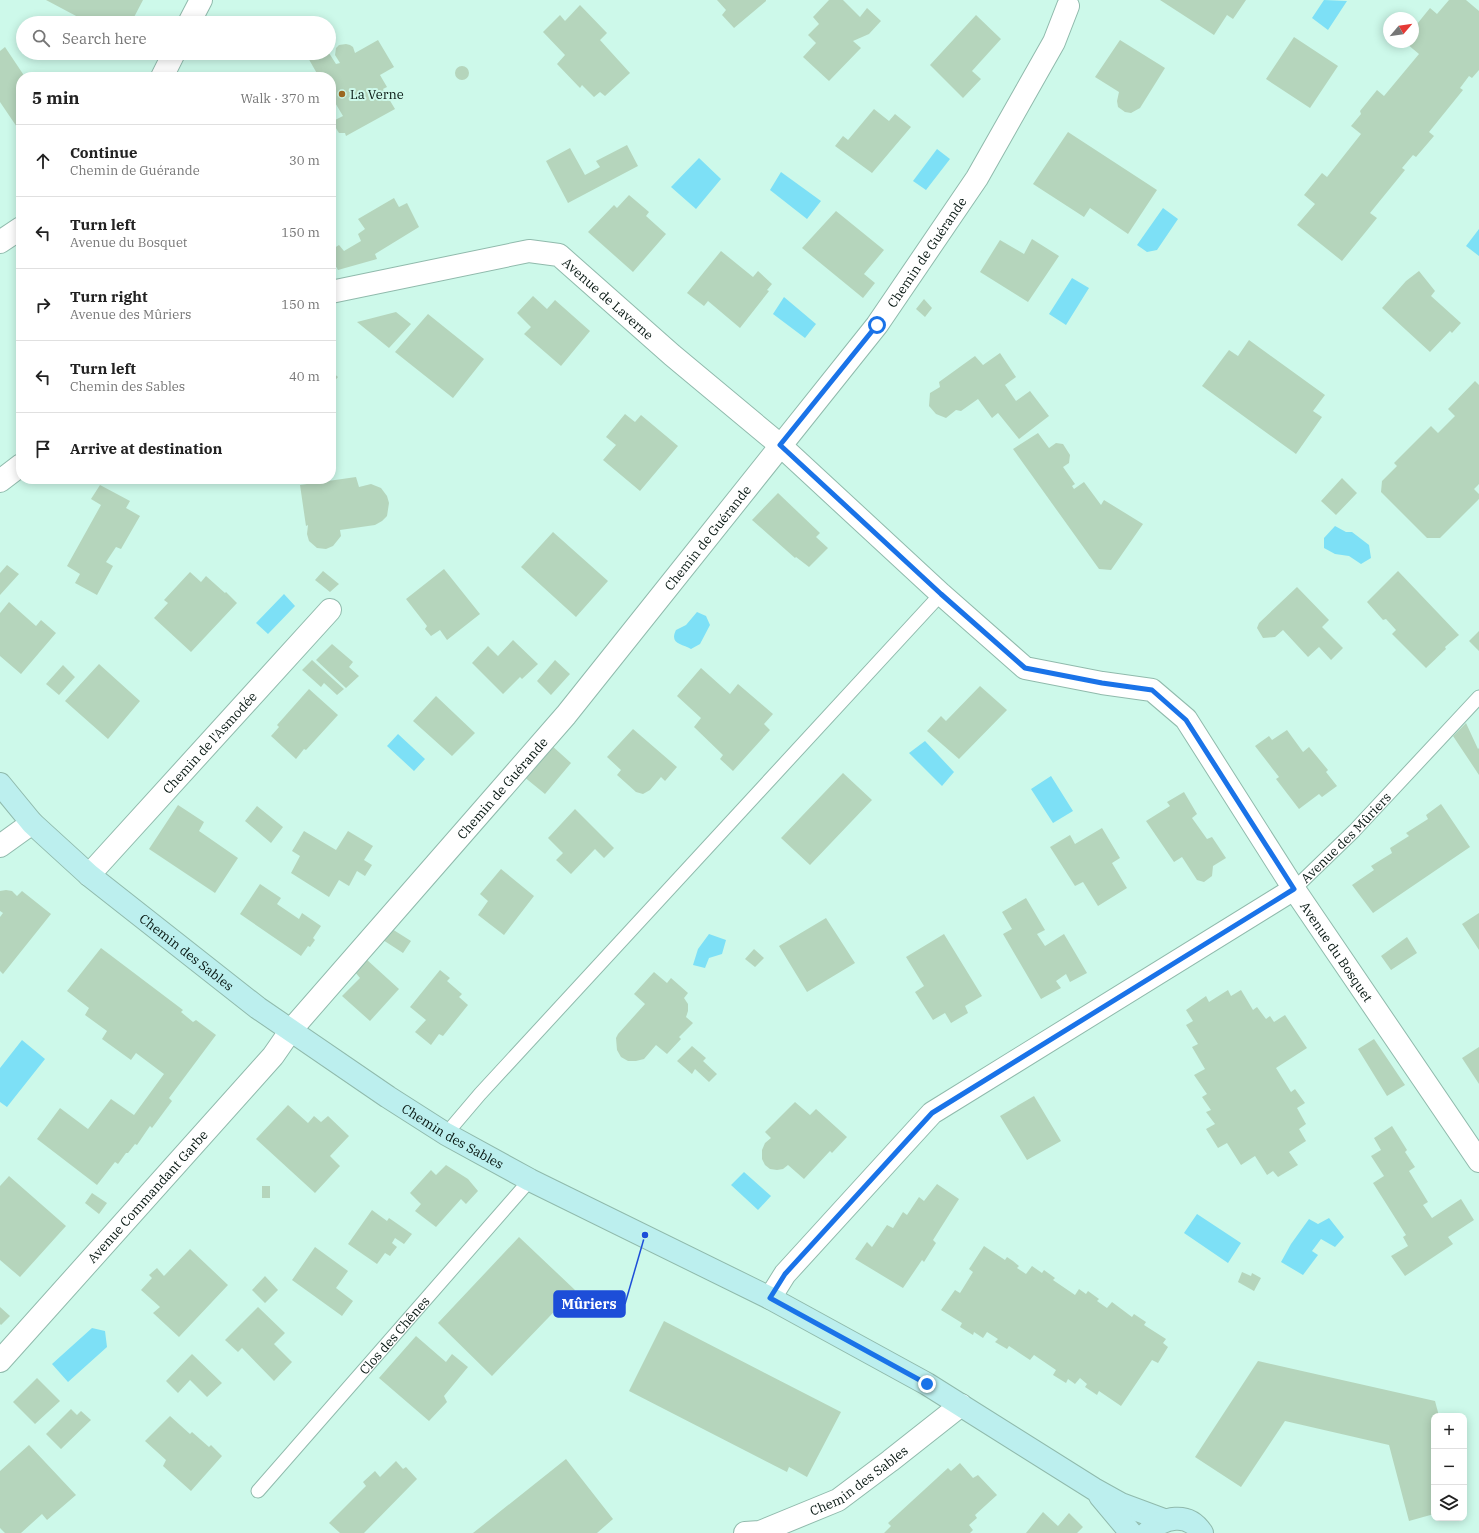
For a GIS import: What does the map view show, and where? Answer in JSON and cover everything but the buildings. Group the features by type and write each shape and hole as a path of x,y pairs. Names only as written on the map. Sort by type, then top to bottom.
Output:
{"street":[{"path":"193,16 201,0"},
{"name":"Chemin de Guérande","path":"291,1030 566,715 877,325 977,178 1054,42 1065,2"},
{"path":"164,72 170,60"},
{"path":"0,242 16,231"},
{"name":"Avenue de Laverne","path":"336,291 528,250 559,255 672,355 780,445"},
{"name":"Avenue du Bosquet","path":"780,445 941,594 1025,668 1102,683 1152,690 1186,720 1294,889 1479,1161"},
{"path":"0,481 16,469"},
{"name":"Chemin de l'Asmodée","path":"89,876 330,610"},
{"name":"Chemin des Sables","path":"0,784 32,823 89,876 258,1008 388,1097 446,1134 530,1180 770,1298 927,1384 1156,1527"},
{"path":"0,846 32,823"},
{"name":"Avenue des Mûriers","path":"770,1298 785,1274 932,1113 1294,889"},
{"name":"Avenue Commandant Garbe","path":"0,1361 273,1056 291,1030"},
{"name":"Chemin des Sables","path":"745,1533 760,1532 838,1500 961,1405"},
{"name":"Chemin des Sables","path":"1094,1489 1131,1533"},
{"path":"1156,1527 1171,1518 1182,1519 1192,1523 1202,1533"}],"lane":[{"path":"446,1134 480,1094 941,594"},
{"name":"Avenue des Mûriers","path":"1294,889 1354,831 1479,697"},
{"name":"Clos des Chênes","path":"258,1491 530,1180"}],"water":[{"path":"1324,0 1347,1 1328,30 1312,18"},
{"path":"937,149 950,159 926,190 913,181"},
{"path":"699,158 721,179 696,209 671,187"},
{"path":"781,172 821,201 807,219 770,190"},
{"path":"1163,208 1178,219 1157,250 1147,252 1137,245"},
{"path":"1479,229 1479,256 1466,246"},
{"path":"1072,278 1089,288 1066,325 1049,314"},
{"path":"784,297 816,324 805,338 773,314"},
{"path":"1335,526 1346,532 1352,532 1369,545 1371,558 1361,564 1349,556 1335,554 1324,548 1324,538"},
{"path":"284,594 295,606 268,634 256,623"},
{"path":"697,612 706,616 710,625 700,644 691,649 675,641 674,635 676,630 686,625"},
{"path":"398,734 425,759 414,771 387,746"},
{"path":"925,741 954,772 942,786 909,753"},
{"path":"1051,776 1073,811 1053,823 1031,789"},
{"path":"709,934 726,940 722,954 709,958 705,968 693,965 698,949"},
{"path":"22,1040 45,1059 7,1107 0,1102 0,1068"},
{"path":"744,1172 771,1196 758,1210 731,1185"},
{"path":"1197,1214 1241,1243 1228,1263 1184,1233"},
{"path":"1329,1218 1344,1237 1335,1247 1321,1239 1312,1251 1318,1255 1303,1275 1281,1262 1291,1244 1309,1219 1318,1224"},
{"path":"92,1328 105,1331 107,1347 68,1382 52,1364"}],"place":[{"name":"La Verne","path":"342,94"},
{"name":"Mûriers","path":"645,1235"}],"route":[{"path":"877,325 780,445 941,594 1025,668 1102,683 1152,690 1186,720 1294,889 932,1113 785,1274 770,1298 927,1384"}]}
